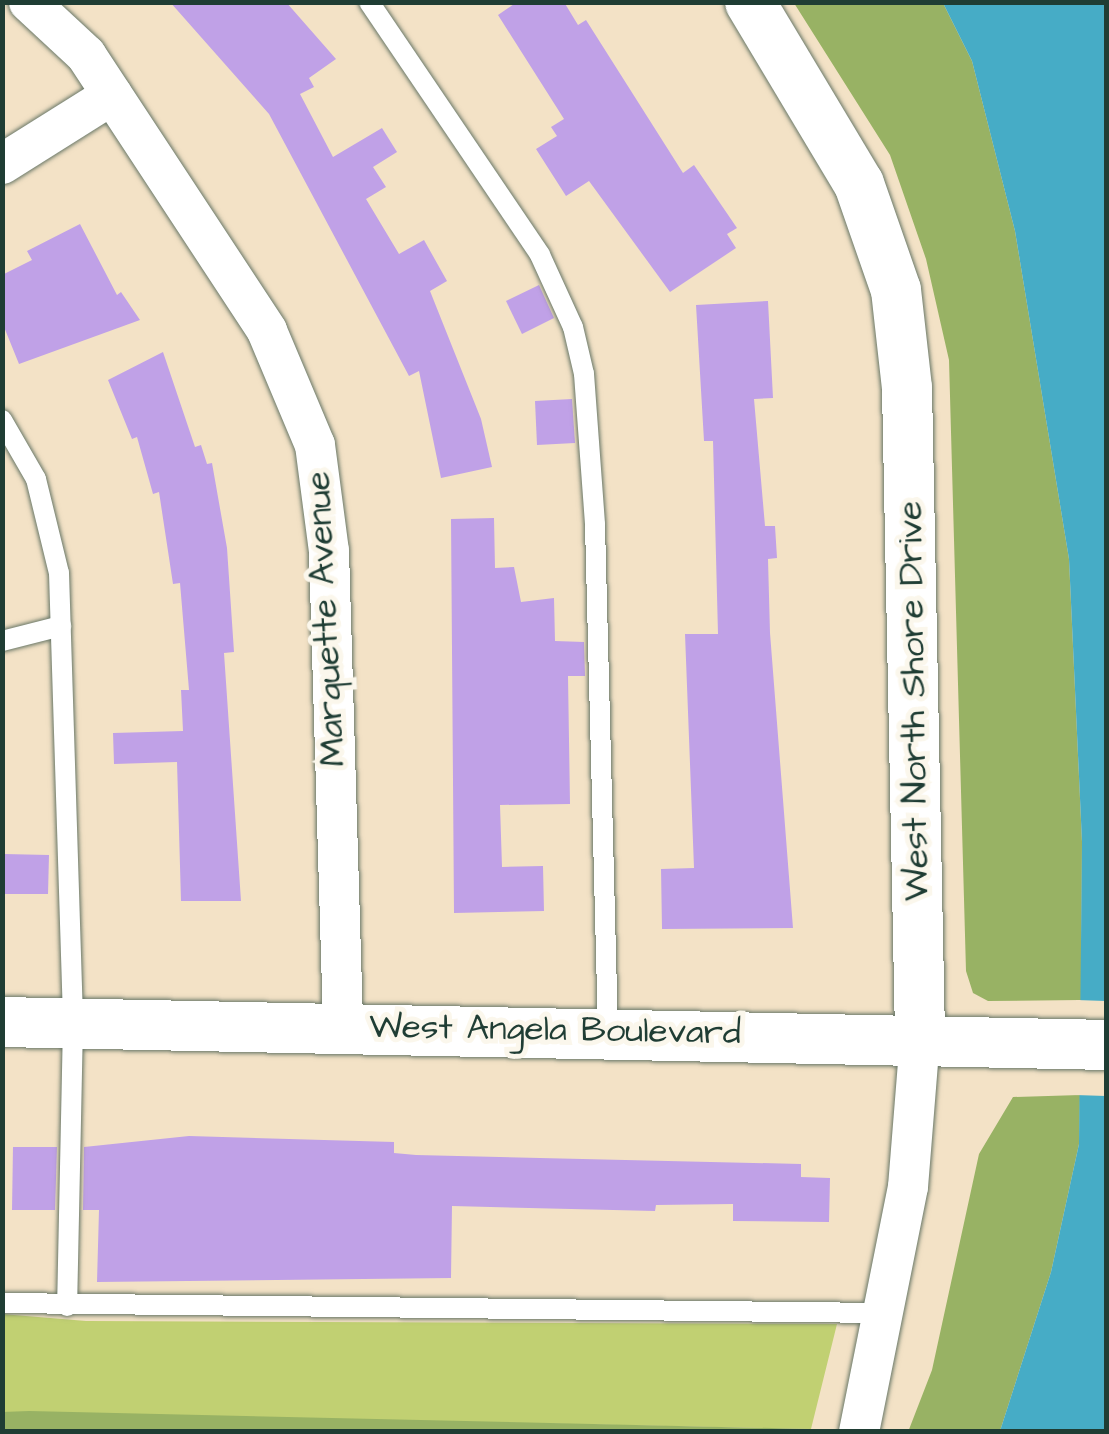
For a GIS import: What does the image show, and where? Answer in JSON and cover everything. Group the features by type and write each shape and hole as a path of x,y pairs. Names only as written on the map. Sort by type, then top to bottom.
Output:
{"street":[{"name":"Marquette Avenue","path":"28,2 86,55 266,332 315,445 329,551 344,1024"},
{"name":"West North Shore Drive","path":"750,2 859,184 896,290 907,388 920,1038 918,1120 859,1432"},
{"path":"2,164 112,95"},
{"name":"West Angela Boulevard","path":"2,1022 344,1024 1106,1045"}],"lane":[{"path":"369,2 540,255 568,313 584,374 596,525 608,1031"},
{"path":"2,420 36,479 59,573 73,1024 68,1306"},
{"path":"2,641 60,626"},
{"path":"2,1303 884,1312"}],"green space":[{"path":"794,3 943,3 972,61 1015,231 1069,559 1082,842 1081,1000 988,1001 973,993 966,971 949,360 926,259 890,155"},
{"path":"1080,1095 1079,1144 1051,1272 1000,1431 908,1432 932,1370 979,1154 1013,1097"},
{"path":"2,1314 86,1321 837,1324 811,1429 3,1412"},
{"path":"29,1411 811,1429 3,1432 2,1412"}],"water":[{"path":"943,3 1106,3 1106,1431 1000,1431 1051,1272 1079,1144 1082,842 1069,559 1015,231 972,61"}],"pier":[{"path":"1076,1000 1106,1001 1106,1096 1075,1095"}],"building":[{"path":"170,2 286,2 336,59 309,78 314,87 300,94 333,157 382,128 397,152 373,167 386,187 366,199 399,254 424,240 447,281 430,291 481,419 492,467 441,478 419,371 409,376 269,114"},
{"path":"517,2 564,2 578,25 586,20 683,173 694,165 737,228 727,234 736,248 670,292 589,181 566,196 536,149 557,136 551,127 564,119 498,15"},
{"path":"80,224 117,295 121,292 140,320 19,364 2,322 2,275 32,260 27,251"},
{"path":"539,285 554,318 522,334 506,301"},
{"path":"768,301 773,398 754,399 765,526 775,526 777,558 768,559 770,633 793,928 662,929 661,869 694,868 685,634 718,634 713,441 704,441 696,305"},
{"path":"163,352 195,447 201,445 207,464 212,463 227,548 234,652 224,653 241,901 181,901 177,762 114,764 113,733 183,731 181,690 189,690 180,583 173,584 159,492 153,494 137,437 132,439 108,380"},
{"path":"572,399 575,443 537,445 535,401"},
{"path":"494,518 495,568 514,567 521,602 554,598 555,641 584,642 585,676 568,676 570,804 500,805 502,867 543,866 544,911 454,913 451,519"},
{"path":"4,854 49,855 48,894 4,894"},
{"path":"189,1136 394,1142 394,1153 416,1155 801,1164 801,1177 830,1178 829,1222 733,1221 733,1204 656,1205 655,1211 452,1206 451,1278 97,1282 99,1210 83,1210 84,1147"},
{"path":"13,1147 57,1147 55,1210 12,1210"}]}
